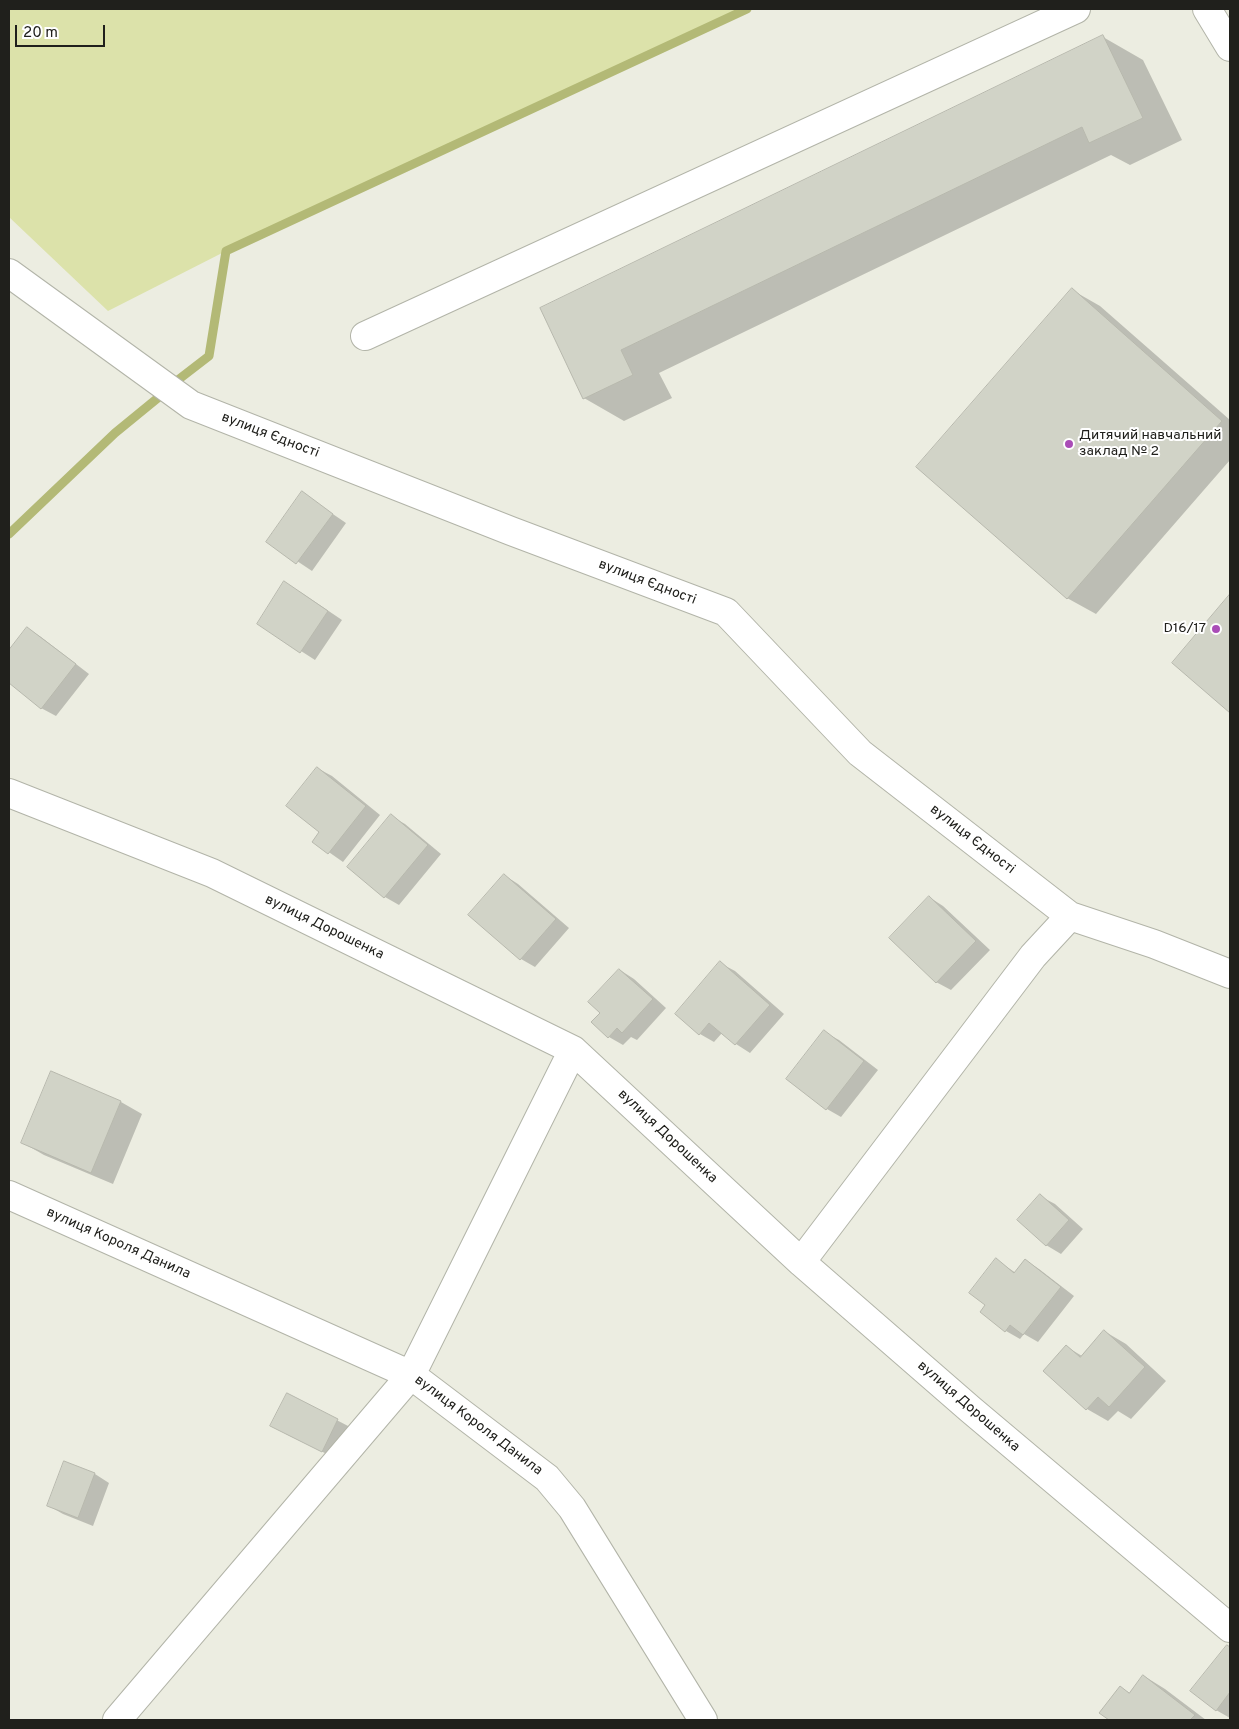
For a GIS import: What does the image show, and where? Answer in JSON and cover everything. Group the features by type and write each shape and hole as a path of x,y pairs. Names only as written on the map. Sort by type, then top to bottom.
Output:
{"street":[{"path":"365,336 1076,9"},
{"path":"1207,9 1230,47"},
{"name":"вулиця Єдності","path":"9,273 192,405 502,527 726,612 860,753 1070,916 1154,944 1230,974"},
{"name":"вулиця Дорошенка","path":"9,794 212,873 573,1050 801,1262 970,1409 1230,1628"},
{"path":"801,1262 1033,956 1070,916"},
{"path":"117,1720 411,1375 573,1050"},
{"name":"вулиця Короля Данила","path":"9,1195 411,1375 547,1478 572,1508 703,1720"}],"green space":[{"path":"9,9 747,9 226,251 108,311 9,217"}],"building":[{"path":"1103,35 1143,118 1089,143 1082,127 621,350 633,375 583,399 540,308"},
{"name":"Дитячий навчальний заклад № 2","path":"1072,288 1222,421 1067,599 916,467"},
{"path":"302,491 333,514 296,564 266,542"},
{"path":"284,581 328,611 300,653 257,624"},
{"name":"D16/17","path":"1230,594 1230,713 1172,663"},
{"path":"27,627 76,664 41,709 9,683 9,650"},
{"path":"317,767 366,806 328,854 312,842 319,832 286,806"},
{"path":"391,814 428,845 384,898 347,867"},
{"path":"504,874 556,919 520,960 468,915"},
{"path":"929,896 976,941 936,983 889,938"},
{"path":"720,961 770,1005 735,1045 709,1023 699,1035 675,1014"},
{"path":"619,969 653,999 622,1033 617,1028 608,1038 591,1022 600,1013 588,1002"},
{"path":"824,1030 864,1061 826,1110 786,1079"},
{"path":"51,1071 121,1101 91,1173 21,1143"},
{"path":"1040,1194 1069,1220 1046,1246 1017,1220"},
{"path":"996,1258 1014,1273 1025,1259 1061,1287 1023,1335 1010,1325 1005,1332 980,1312 985,1305 969,1293"},
{"path":"1104,1330 1145,1367 1109,1407 1098,1397 1086,1410 1043,1371 1066,1345 1080,1357"},
{"path":"287,1393 338,1419 322,1452 270,1426"},
{"path":"64,1461 95,1473 78,1518 47,1506"},
{"path":"1227,1645 1230,1647 1230,1692 1216,1711 1190,1691"},
{"path":"1143,1675 1195,1715 1190,1720 1109,1720 1099,1713 1120,1686 1129,1693"}],"waterway":[{"path":"174,383 209,356 226,251 747,9"},
{"path":"9,534 115,433 159,397"}],"place":[{"name":"Дитячий навчальний заклад № 2","path":"1069,444"},
{"name":"D16/17","path":"1216,629"}]}
